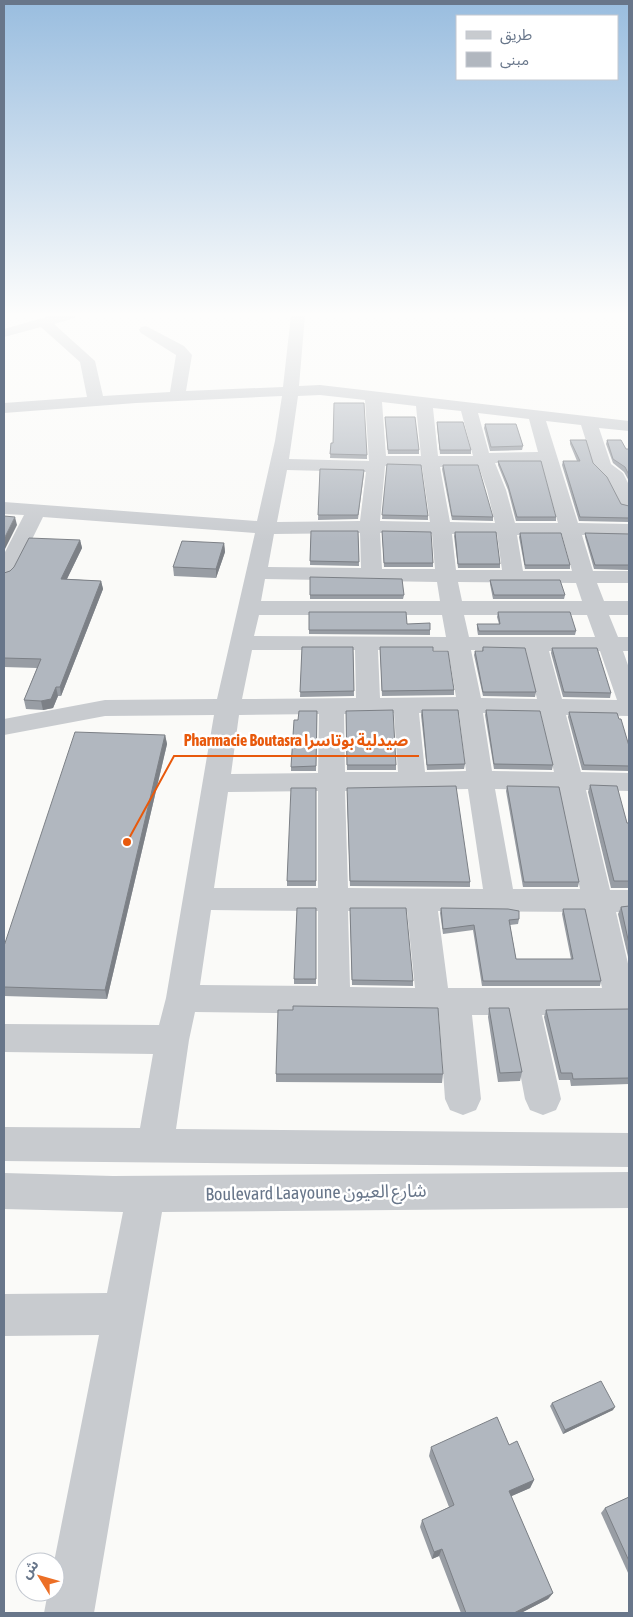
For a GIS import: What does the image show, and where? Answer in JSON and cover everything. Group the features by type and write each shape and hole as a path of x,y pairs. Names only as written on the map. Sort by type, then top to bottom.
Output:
{"street":[{"path":"94,390 96,401"},
{"path":"177,396 178,390"},
{"path":"4,408 282,390"},
{"path":"155,1146 172,1040 182,998 228,707 279,464 291,390"},
{"path":"324,390 629,426"},
{"path":"372,574 369,527 370,494 377,464 373,396"},
{"path":"424,402 446,576 470,705 480,780 500,900"},
{"path":"468,407 484,460 496,485 507,528 513,577"},
{"path":"536,415 584,576 596,608 619,644 629,700"},
{"path":"588,421 603,466 616,477 629,503"},
{"path":"279,464 377,464 550,457"},
{"path":"4,508 266,528 441,527 629,530"},
{"path":"4,574 36,511"},
{"path":"257,573 629,577"},
{"path":"249,608 629,608"},
{"path":"241,643 619,644"},
{"path":"366,643 368,706"},
{"path":"182,998 443,1002 625,1001 597,900 570,780 536,645"},
{"path":"406,705 412,781"},
{"path":"4,727 105,708 406,705 629,708"},
{"path":"331,706 334,999"},
{"path":"215,783 480,780 629,782"},
{"path":"197,899 629,901"},
{"path":"421,900 463,1099"},
{"path":"523,1002 543,1099"},
{"path":"4,1038 172,1040"},
{"path":"4,1144 629,1150"},
{"name":"Boulevard Laayoune شارع العيون","path":"4,1191 146,1193 629,1190"},
{"path":"69,1613 146,1193"},
{"path":"4,1315 124,1314"}],"building":[{"path":"334,403 364,403 367,455 330,454 331,443 333,443"},
{"path":"385,417 415,417 419,450 388,450"},
{"path":"437,422 463,422 471,450 440,450"},
{"path":"485,424 516,424 523,446 491,447"},
{"path":"570,440 586,440 593,463 607,477 621,504 629,506 629,518 580,517 563,461 580,461"},
{"path":"607,440 621,440 626,449 629,449 629,475 625,467 613,459"},
{"path":"498,461 541,461 556,517 517,517 508,485"},
{"path":"387,464 421,465 428,516 382,515"},
{"path":"443,465 478,465 493,517 452,516"},
{"path":"320,469 364,470 358,515 318,515"},
{"path":"4,516 15,517 4,539"},
{"path":"311,531 358,531 359,562 310,561"},
{"path":"382,531 431,532 433,563 384,563"},
{"path":"455,532 496,532 500,564 458,564"},
{"path":"520,533 561,533 570,565 525,565"},
{"path":"585,533 629,534 629,565 595,565"},
{"path":"29,538 80,540 61,579 101,581 60,687 56,687 51,699 41,701 24,700 41,659 4,658 4,573 14,567"},
{"path":"182,541 224,543 216,569 173,567"},
{"path":"310,577 402,579 404,595 310,595"},
{"path":"490,580 560,580 565,595 494,595"},
{"path":"309,612 406,612 407,624 430,623 430,630 309,630"},
{"path":"498,612 570,612 576,631 479,631 477,624 500,624"},
{"path":"302,647 353,647 354,691 300,692"},
{"path":"380,647 433,647 433,651 448,651 454,690 382,691"},
{"path":"483,647 525,648 536,692 483,692 475,651 483,651"},
{"path":"552,648 597,648 611,693 564,692"},
{"path":"393,710 396,765 347,765 346,711"},
{"path":"422,710 458,710 465,764 427,765"},
{"path":"486,710 540,711 553,765 494,764"},
{"path":"299,711 317,711 316,766 291,767 294,720 298,720"},
{"path":"569,712 617,713 619,719 621,719 629,746 629,766 584,765"},
{"path":"75,732 165,735 105,990 4,987 4,946"},
{"path":"590,785 617,786 627,823 629,823 629,881 614,881"},
{"path":"456,786 470,882 350,881 347,788"},
{"path":"507,786 559,787 579,882 524,882"},
{"path":"291,788 316,788 316,881 287,881"},
{"path":"629,906 629,944 621,907"},
{"path":"297,908 316,908 316,979 294,979"},
{"path":"350,908 406,908 413,981 352,980"},
{"path":"441,908 508,909 519,911 519,919 509,920 516,959 573,959 563,909 585,909 601,981 483,981 474,925 443,929"},
{"path":"293,1006 438,1008 443,1074 276,1074 278,1010 293,1010"},
{"path":"489,1008 509,1008 522,1072 500,1073"},
{"path":"629,1009 629,1078 573,1079 572,1073 561,1073 546,1010"},
{"path":"601,1381 615,1407 565,1430 552,1403"},
{"path":"497,1417 509,1445 517,1441 534,1480 509,1491 553,1593 514,1613 466,1613 442,1549 434,1552 422,1520 454,1505 431,1447"},
{"path":"629,1497 629,1561 605,1508"}],"place":[{"name":"Pharmacie Boutasra صيدلية بوتاسرا","path":"127,842"}]}
